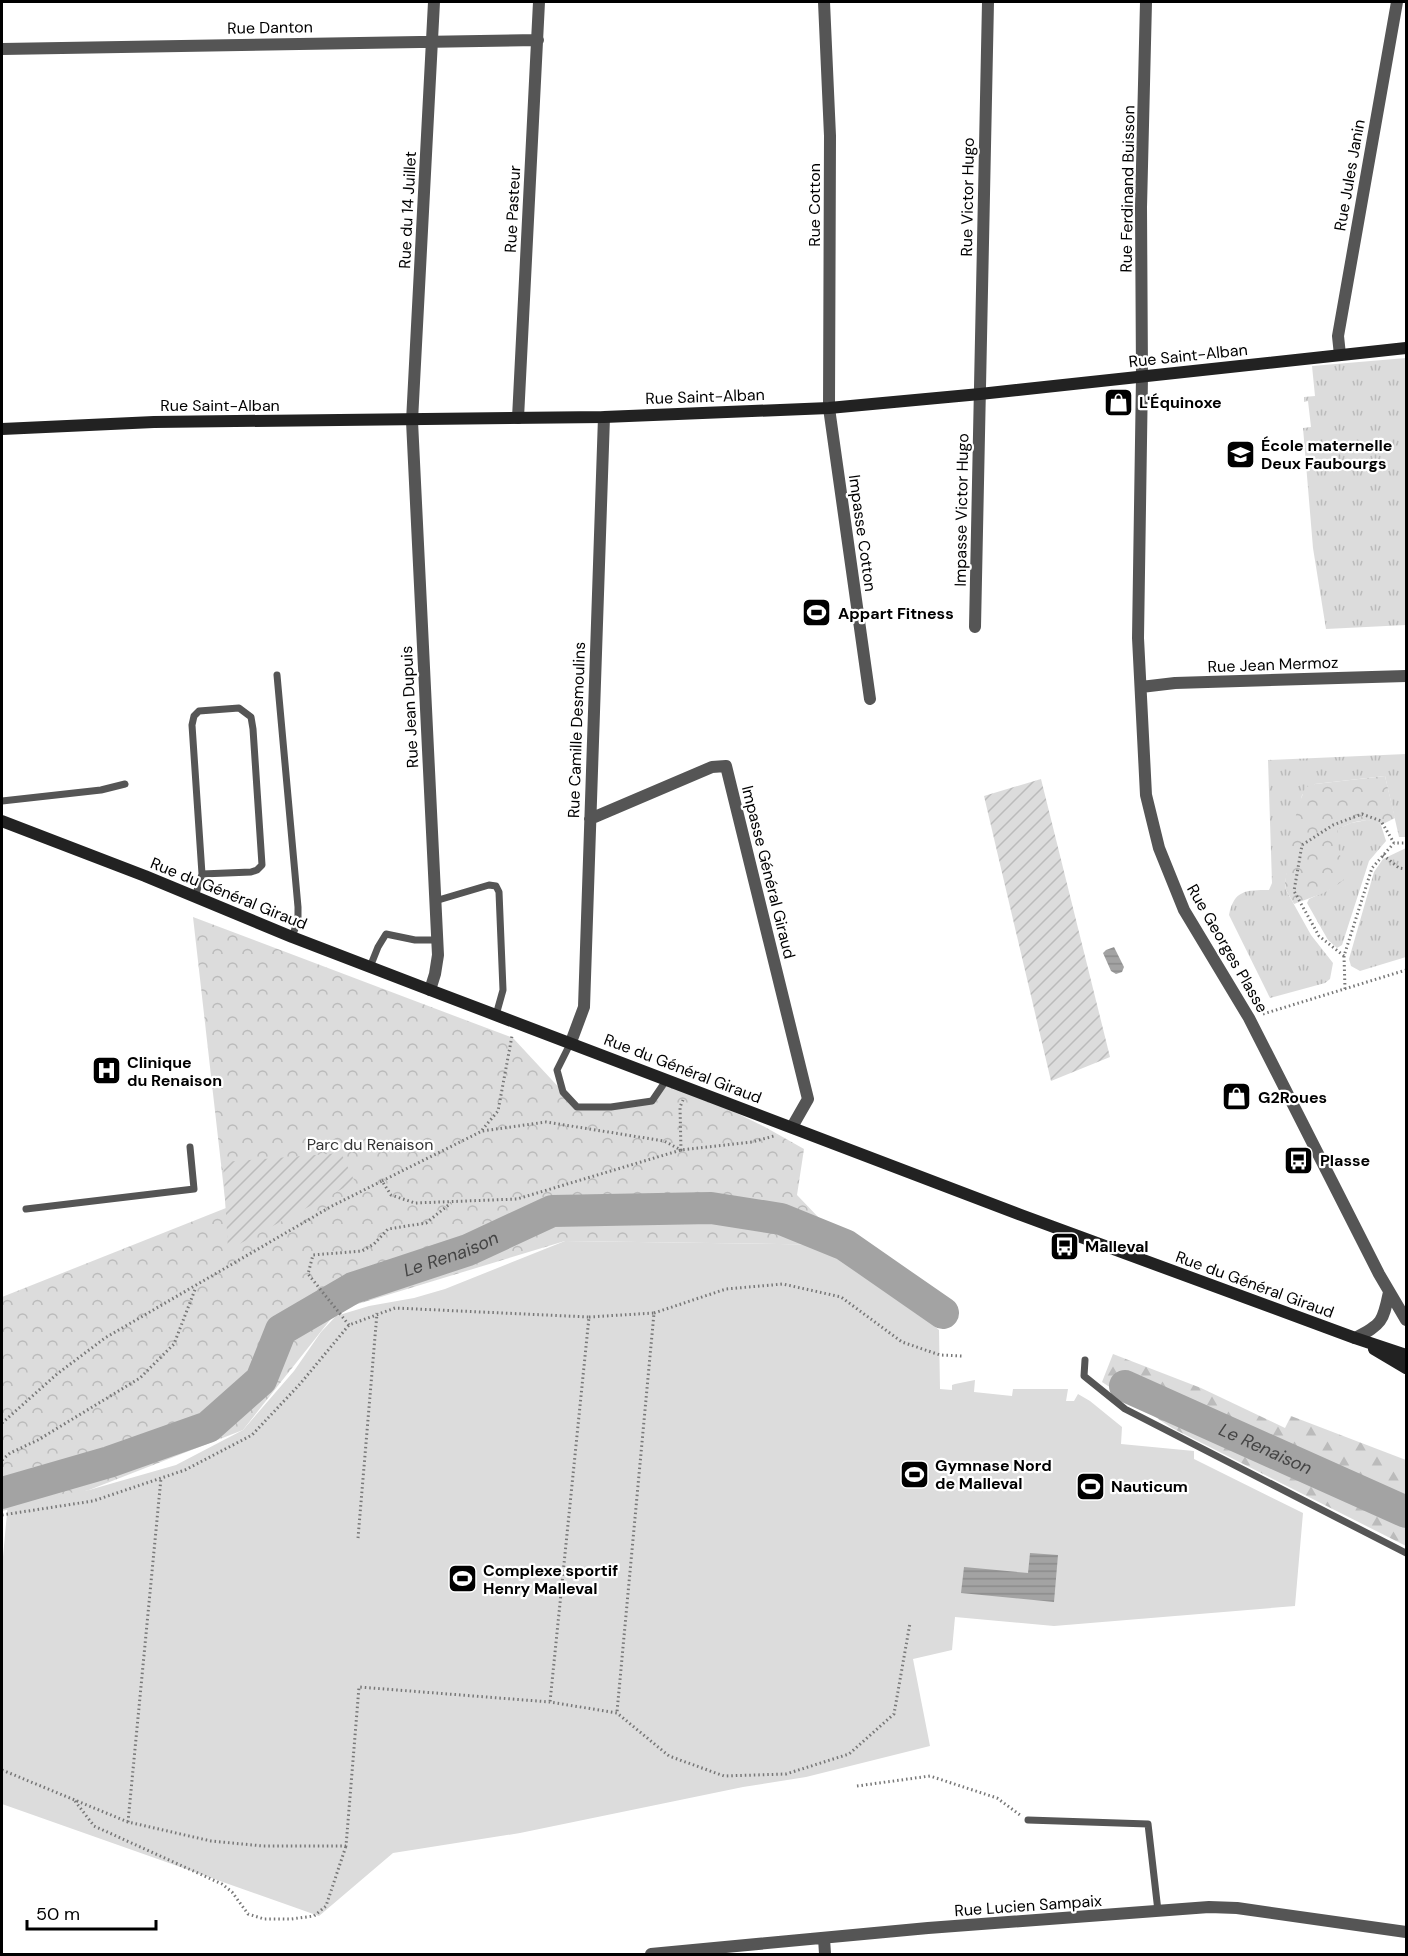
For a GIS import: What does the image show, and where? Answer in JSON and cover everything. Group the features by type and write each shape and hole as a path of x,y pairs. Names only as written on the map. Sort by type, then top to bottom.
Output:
{"street":[{"name":"Rue du 14 Juillet","path":"412,420 434,2"},
{"name":"Rue Pasteur","path":"518,418 539,2"},
{"name":"Rue Cotton","path":"824,2 830,136 829,408"},
{"name":"Rue Victor Hugo","path":"980,394 988,2"},
{"name":"Rue Ferdinand Buisson","path":"1142,376 1142,207 1146,2"},
{"name":"Rue Jules Janin","path":"1340,355 1338,336 1397,2"},
{"name":"Rue Danton","path":"2,49 538,40"},
{"name":"Rue Saint-Alban","path":"2,429 154,422 604,417 829,408 1407,348"},
{"name":"Rue Georges Plasse","path":"1142,376 1138,634 1146,795 1159,848 1184,910 1249,1018 1407,1327"},
{"name":"Impasse Victor Hugo","path":"975,627 980,394"},
{"name":"Impasse Cotton","path":"829,408 870,699"},
{"name":"Rue Camille Desmoulins","path":"571,1042 584,1007 604,417"},
{"name":"Rue Jean Dupuis","path":"412,420 437,940 437,965 430,990"},
{"name":"Rue Jean Mermoz","path":"1141,687 1196,682 1407,676"},
{"name":"Impasse Général Giraud","path":"590,819 712,767 726,766 808,1099 792,1127"},
{"name":"Rue du Général Giraud","path":"2,821 292,937 1021,1215 1354,1338 1407,1354"},
{"name":"Rue Georges Plasse","path":"1389,1292 1407,1320"},
{"path":"1354,1338 1373,1329 1383,1318 1389,1292"},
{"name":"Rue du Général Giraud","path":"1354,1338 1407,1368"},
{"name":"Rue Lucien Sampaix","path":"651,1954 928,1928 1209,1907 1237,1908 1407,1932"},
{"path":"824,1938 825,1954"}],"lane":[{"path":"277,675 298,907 298,920 292,937"},
{"path":"195,897 202,874 192,725 194,716 199,711 239,708 251,717 253,729 262,865 251,872 202,874"},
{"path":"2,801 101,790 124,784"},
{"path":"435,900 489,885 496,886 499,892 503,990 496,1015"},
{"path":"370,967 386,934 416,940 437,940"},
{"path":"571,1042 557,1070 563,1092 577,1107 611,1107 652,1101 667,1079"},
{"path":"26,1209 194,1189 190,1148"},
{"path":"1085,1360 1084,1376 1125,1409 1407,1553"},
{"path":"1028,1820 1148,1824 1158,1911"}],"path":[{"path":"1344,956 1319,936 1294,891 1302,845 1333,825 1362,814 1381,820 1394,843"},
{"path":"1345,989 1344,956 1372,868 1394,843 1407,843"},
{"path":"1383,855 1399,868 1407,869"},
{"path":"1249,1018 1407,970"},
{"path":"482,1131 498,1111 513,1031"},
{"path":"681,1150 680,1107 684,1098"},
{"path":"2,1423 57,1374 105,1338 333,1206 482,1131 546,1122 664,1142 681,1150"},
{"path":"382,1181 391,1195 415,1203 517,1198 681,1150 771,1138 792,1127"},
{"path":"349,1325 308,1274 313,1256 362,1251 374,1244 388,1229 426,1223 453,1202"},
{"path":"2,1515 93,1501 184,1470 252,1435 300,1384 349,1325 395,1308 589,1317 654,1312 726,1289 783,1284 842,1297 902,1342 940,1355 962,1356"},
{"path":"2,1460 10,1453 38,1440 140,1378 174,1344 197,1285"},
{"path":"616,1713 654,1312"},
{"path":"358,1538 377,1313"},
{"path":"550,1702 589,1317"},
{"path":"128,1822 161,1478"},
{"path":"75,1801 94,1826 222,1884 232,1892 248,1914 264,1920 314,1916 326,1906 346,1846 359,1687 550,1702 616,1713 669,1756 724,1776 786,1774 849,1754 894,1714 910,1623"},
{"path":"2,1770 128,1822 211,1841 263,1846 346,1846"},
{"path":"857,1786 930,1776 997,1798 1028,1820"}],"green space":[{"path":"1406,358 1406,625 1326,629 1313,548 1303,428 1311,427 1308,401 1304,402 1304,397 1315,396 1312,366"},
{"path":"1406,754 1406,837 1399,837 1385,776 1315,784 1302,795 1285,883 1286,890 1311,935 1333,963 1330,979 1325,983 1270,998 1229,915 1234,901 1242,893 1269,890 1272,883 1268,760"},
{"path":"1385,776 1395,818 1381,825 1365,820 1338,829 1339,852 1349,872 1339,884 1317,896 1294,904 1286,890 1285,883 1295,822 1306,787"},
{"path":"1041,779 1110,1057 1051,1081 984,796"},
{"path":"1367,820 1381,825 1386,841 1369,861 1342,945 1337,948 1328,940 1307,903 1309,899 1330,889 1341,861 1336,843 1337,829"},
{"path":"1406,848 1406,957 1360,971 1351,966 1349,959 1374,872 1383,859"},
{"name":"Parc du Renaison","path":"193,917 513,1038 577,1107 652,1104 667,1079 765,1127 804,1149 797,1195 845,1245 565,1241 338,1310 243,1430 89,1490 2,1511 2,1297 226,1208"},
{"path":"341,1153 355,1182 228,1250 223,1162"},
{"name":"Complexe sportif Henry Malleval","path":"565,1241 845,1245 939,1330 940,1389 952,1390 952,1385 975,1380 974,1392 1012,1396 1013,1389 1068,1389 1066,1401 1074,1401 1078,1394 1122,1427 1121,1444 1194,1451 1194,1459 1303,1513 1295,1606 1054,1626 955,1617 952,1650 913,1659 930,1746 806,1777 743,1787 520,1833 393,1853 319,1916 2,1804 2,1568 8,1502 89,1490 176,1465 243,1430 294,1371 321,1332 336,1316 445,1289"},
{"path":"1113,1354 1201,1388 1285,1428 1291,1416 1406,1460 1406,1546 1172,1428 1102,1382"}],"shaded area":[{"path":"1114,947 1124,967 1122,972 1116,974 1111,971 1103,953"},
{"path":"1030,1553 1058,1555 1054,1602 961,1593 964,1567 1028,1573"}],"waterway":[{"name":"Le Renaison","path":"2,1493 109,1462 208,1427 261,1380 281,1330 353,1288 468,1250 552,1211 711,1208 781,1219 845,1245 943,1313"},
{"name":"Le Renaison","path":"1125,1386 1406,1512"}],"place":[{"name":"L'Équinoxe","path":"1118,402"},
{"name":"École maternelle Deux Faubourgs","path":"1240,454"},
{"name":"Appart Fitness","path":"817,613"},
{"name":"Clinique du Renaison","path":"106,1071"},
{"name":"G2Roues","path":"1237,1097"},
{"name":"Plasse","path":"1299,1160"},
{"name":"Malleval","path":"1064,1246"},
{"name":"Gymnase Nord de Malleval","path":"914,1474"},
{"name":"Nauticum","path":"1090,1486"},
{"name":"Complexe sportif Henry Malleval","path":"462,1579"}]}
